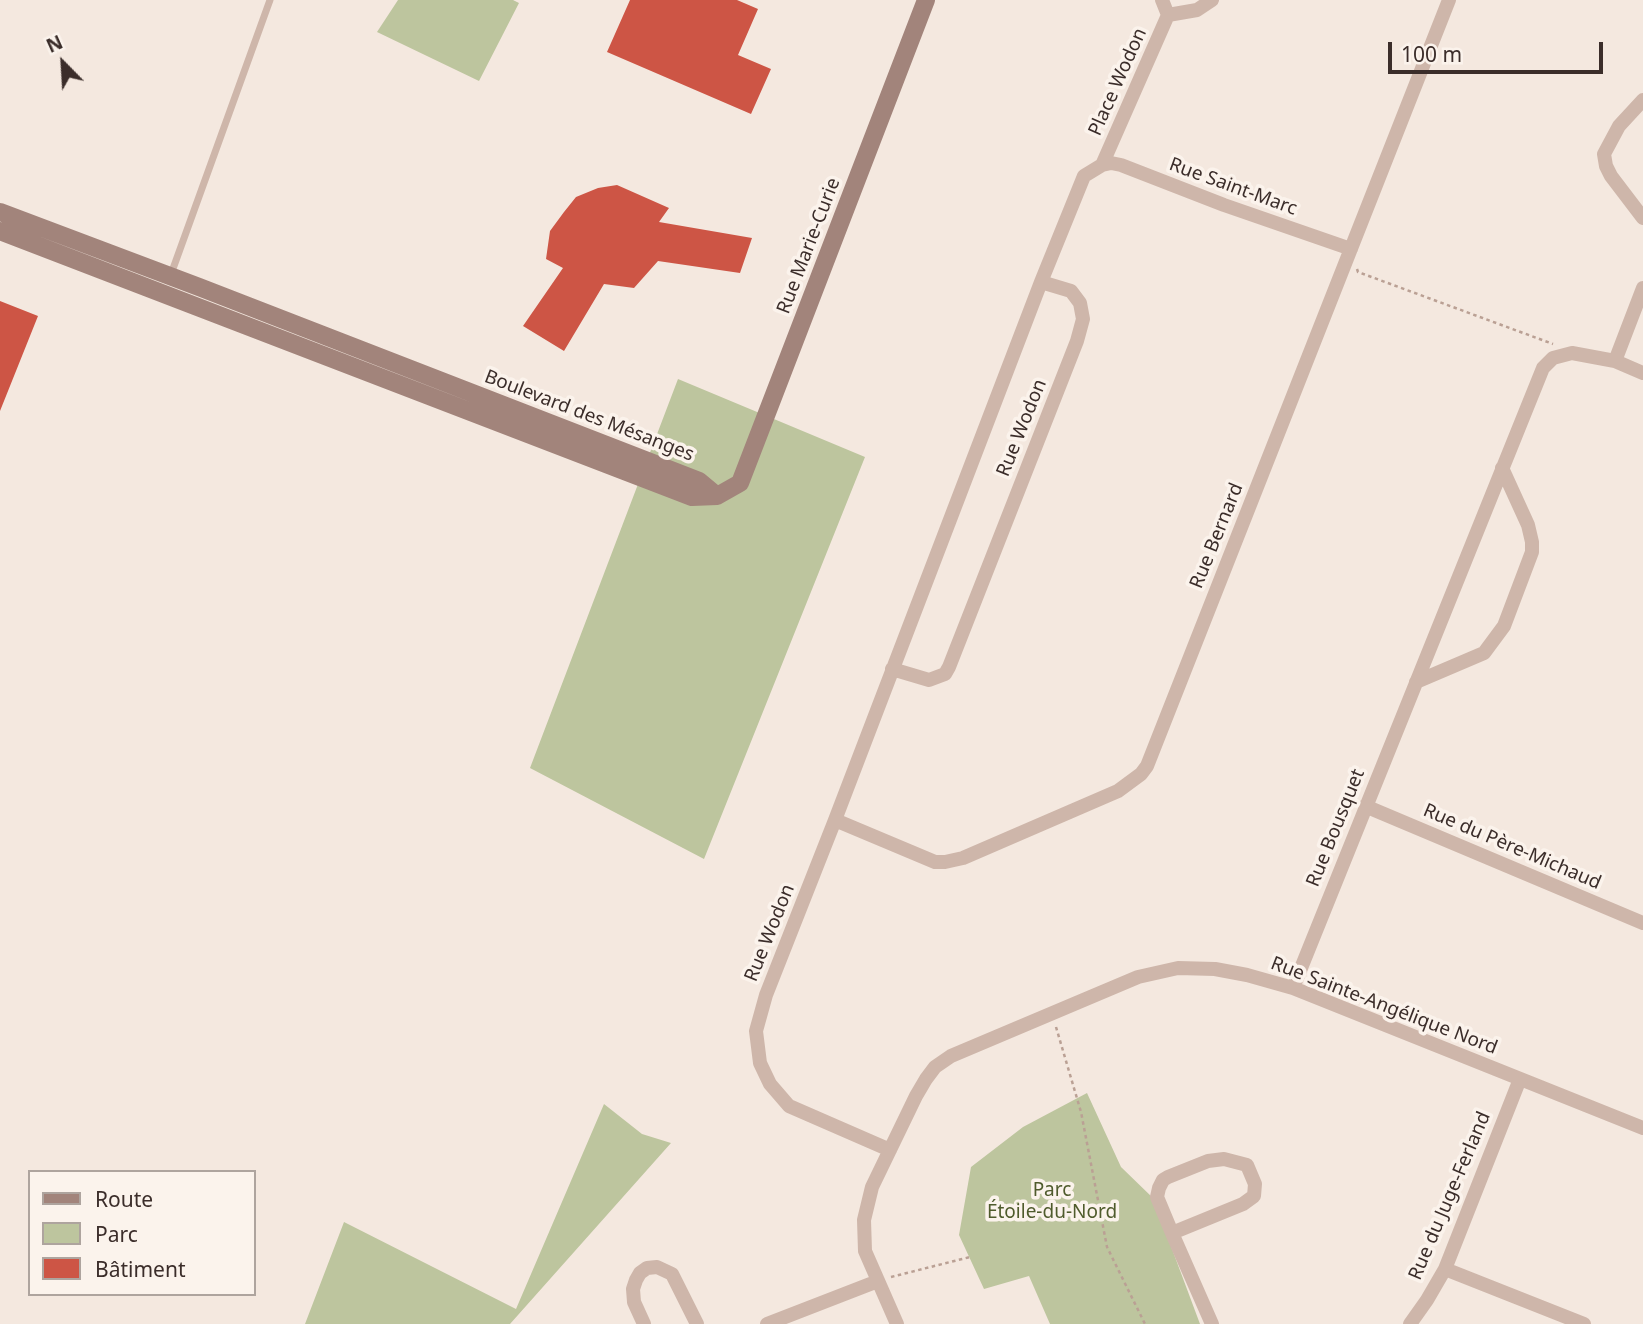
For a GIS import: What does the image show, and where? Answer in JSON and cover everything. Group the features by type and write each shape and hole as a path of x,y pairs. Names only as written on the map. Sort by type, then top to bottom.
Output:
{"street":[{"name":"Rue Marie-Curie","path":"717,496 740,483 926,0"},
{"name":"Place Wodon","path":"1102,164 1168,15 1162,0"},
{"name":"Place Wodon","path":"1168,15 1197,10 1212,0"},
{"name":"Rue Bernard","path":"835,820 935,862 945,862 963,858 1118,791 1141,774 1147,766 1449,0"},
{"path":"1643,100 1619,126 1604,154 1611,176 1643,218"},
{"name":"Rue Saint-Marc","path":"1102,164 1121,165 1224,205 1351,249"},
{"name":"Rue Wodon","path":"890,1150 789,1106 770,1084 760,1063 756,1031 761,1009 1041,282 1084,176 1102,164"},
{"name":"Boulevard des Mésanges","path":"0,212 699,481 717,496"},
{"name":"Boulevard des Mésanges","path":"0,231 692,497 717,496"},
{"name":"Rue Wodon","path":"892,669 929,680 945,674 949,667 1077,341 1083,319 1080,303 1072,291 1041,282"},
{"path":"1643,288 1615,361 1643,373"},
{"name":"Rue Bousquet","path":"1293,988 1543,368 1553,358 1572,354 1615,361"},
{"path":"1416,682 1483,653 1504,626 1532,552 1528,525 1502,468"},
{"name":"Rue du Père-Michaud","path":"1365,806 1643,923"},
{"name":"Rue Sainte-Angélique Nord","path":"897,1324 865,1251 864,1220 872,1187 930,1073 942,1061 1138,976 1178,968 1215,969 1293,988 1643,1128"},
{"name":"Rue du Juge-Ferland","path":"1410,1324 1445,1269 1520,1079"},
{"path":"1172,1233 1243,1204 1254,1196 1255,1184 1247,1165 1224,1159 1188,1168 1163,1180 1157,1197 1172,1233 1212,1324"},
{"path":"644,1324 634,1303 633,1290 640,1273 647,1268 657,1267 672,1274 697,1324"},
{"path":"1445,1269 1584,1324"},
{"path":"767,1324 878,1281"}],"lane":[{"path":"164,294 270,0"}],"path":[{"path":"1351,249 1358,272 1558,346"},
{"path":"1052,1013 1081,1112 1107,1247 1145,1324"},
{"path":"878,1281 970,1257"}],"green space":[{"path":"398,0 513,0 519,3 479,81 377,32"},
{"path":"678,379 865,457 704,859 530,768"},
{"name":"Parc Étoile-du-Nord","path":"1087,1093 1121,1167 1153,1198 1200,1324 1050,1324 1029,1276 984,1289 959,1235 971,1167 1023,1127"},
{"path":"604,1104 642,1134 671,1143 510,1324 305,1324 344,1222 516,1309"}],"building":[{"path":"630,0 737,0 758,9 738,55 771,69 751,114 607,52"},
{"path":"617,185 669,208 659,222 752,238 740,273 658,261 634,288 604,284 564,351 523,326 563,268 546,259 550,231 576,197 598,188"},
{"path":"0,301 38,316 0,411"}]}
